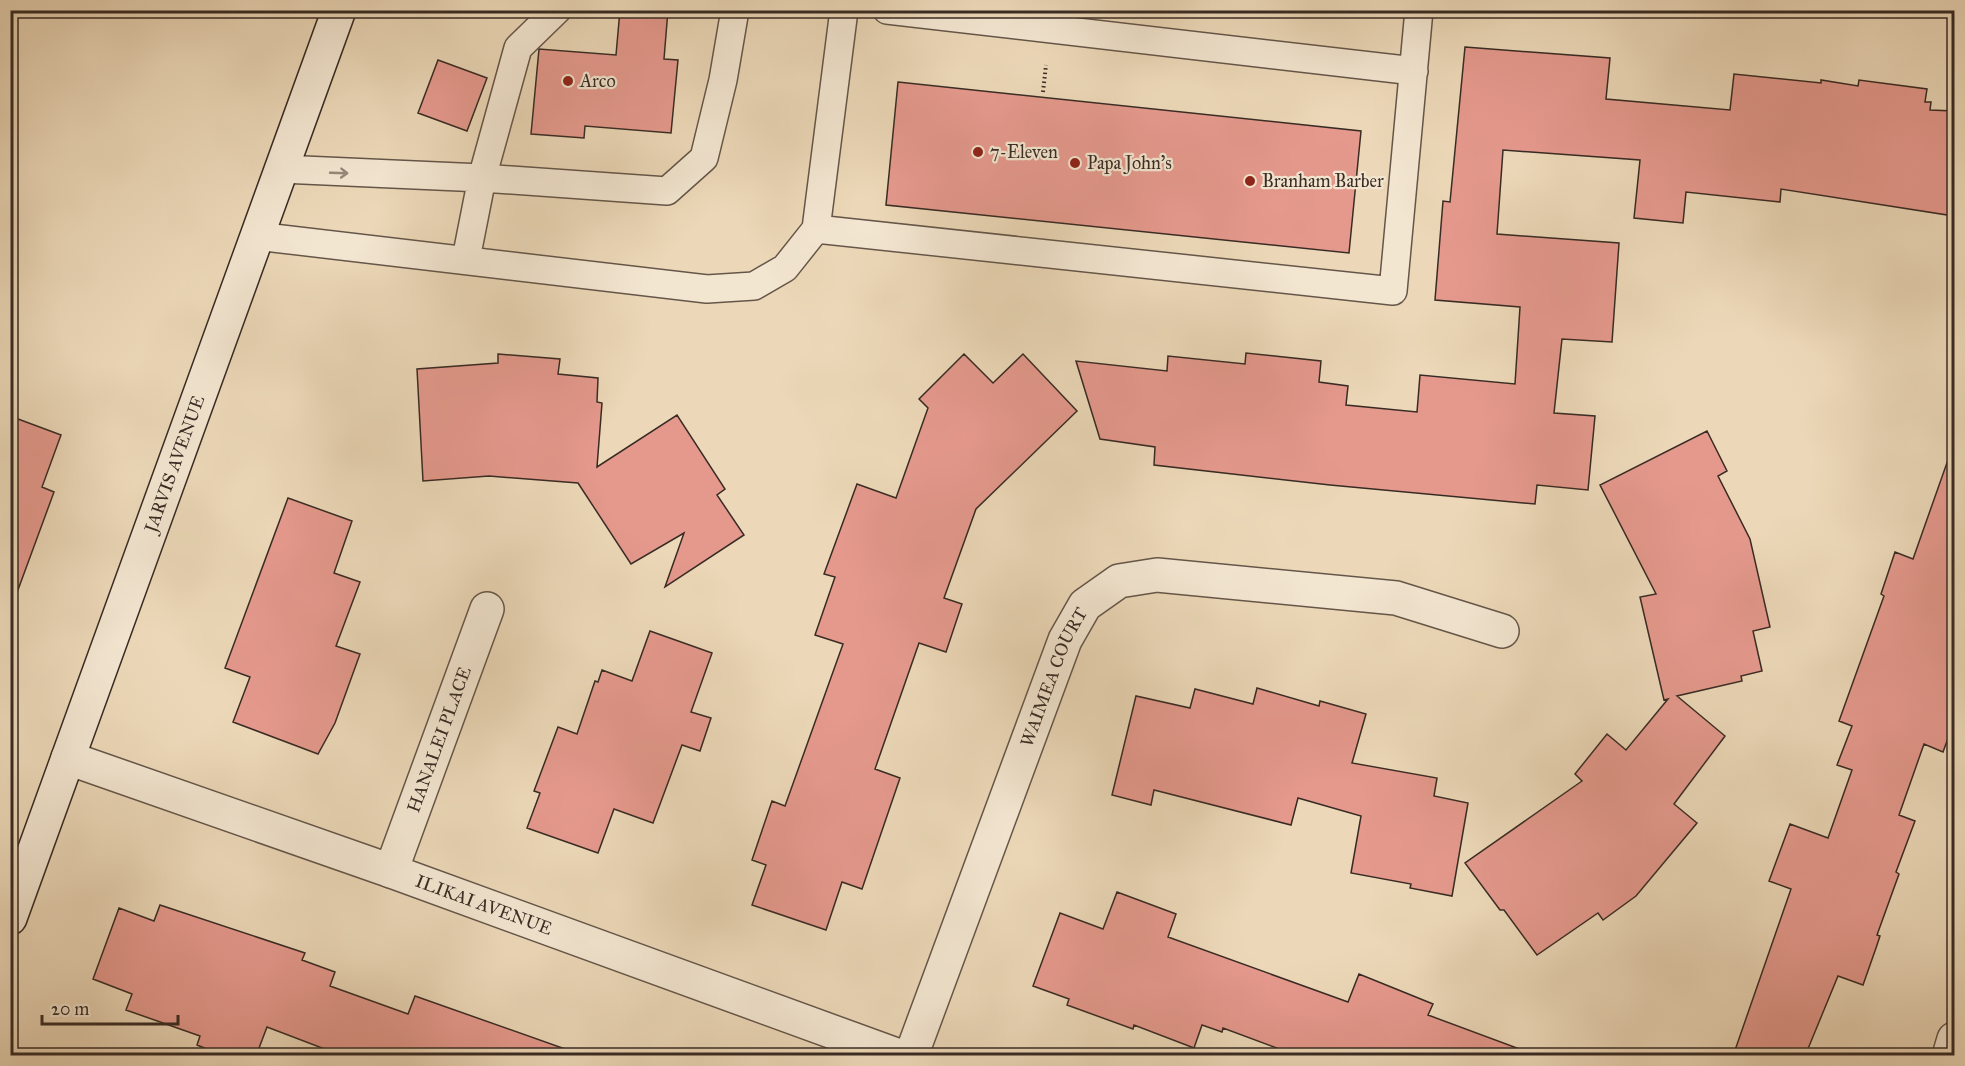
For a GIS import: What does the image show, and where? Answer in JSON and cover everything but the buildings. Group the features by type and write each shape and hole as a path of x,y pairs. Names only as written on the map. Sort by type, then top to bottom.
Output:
{"street":[{"name":"JARVIS AVENUE","path":"10,918 339,10"},
{"name":"WAIMEA COURT","path":"911,1056 1065,640 1085,605 1119,581 1157,575 1396,598 1502,631"},
{"name":"HANALEI PLACE","path":"391,871 488,609"},
{"name":"ILIKAI AVENUE","path":"68,758 391,871 899,1056"},
{"path":"1949,1056 1954,1039"}],"lane":[{"path":"466,259 482,178 518,48 557,10"},
{"path":"281,169 482,178 667,191 704,158 723,80 735,10"},
{"path":"256,236 707,289 754,286 785,267 816,229 844,10"},
{"path":"887,10 1414,71"},
{"path":"816,229 1393,291 1419,10"}],"path":[{"path":"1043,92 1046,64"}],"place":[{"name":"Arco","path":"568,81"},
{"name":"7-Eleven","path":"978,152"},
{"name":"Papa John's","path":"1075,163"},
{"name":"Branham Barber","path":"1250,181"}]}
